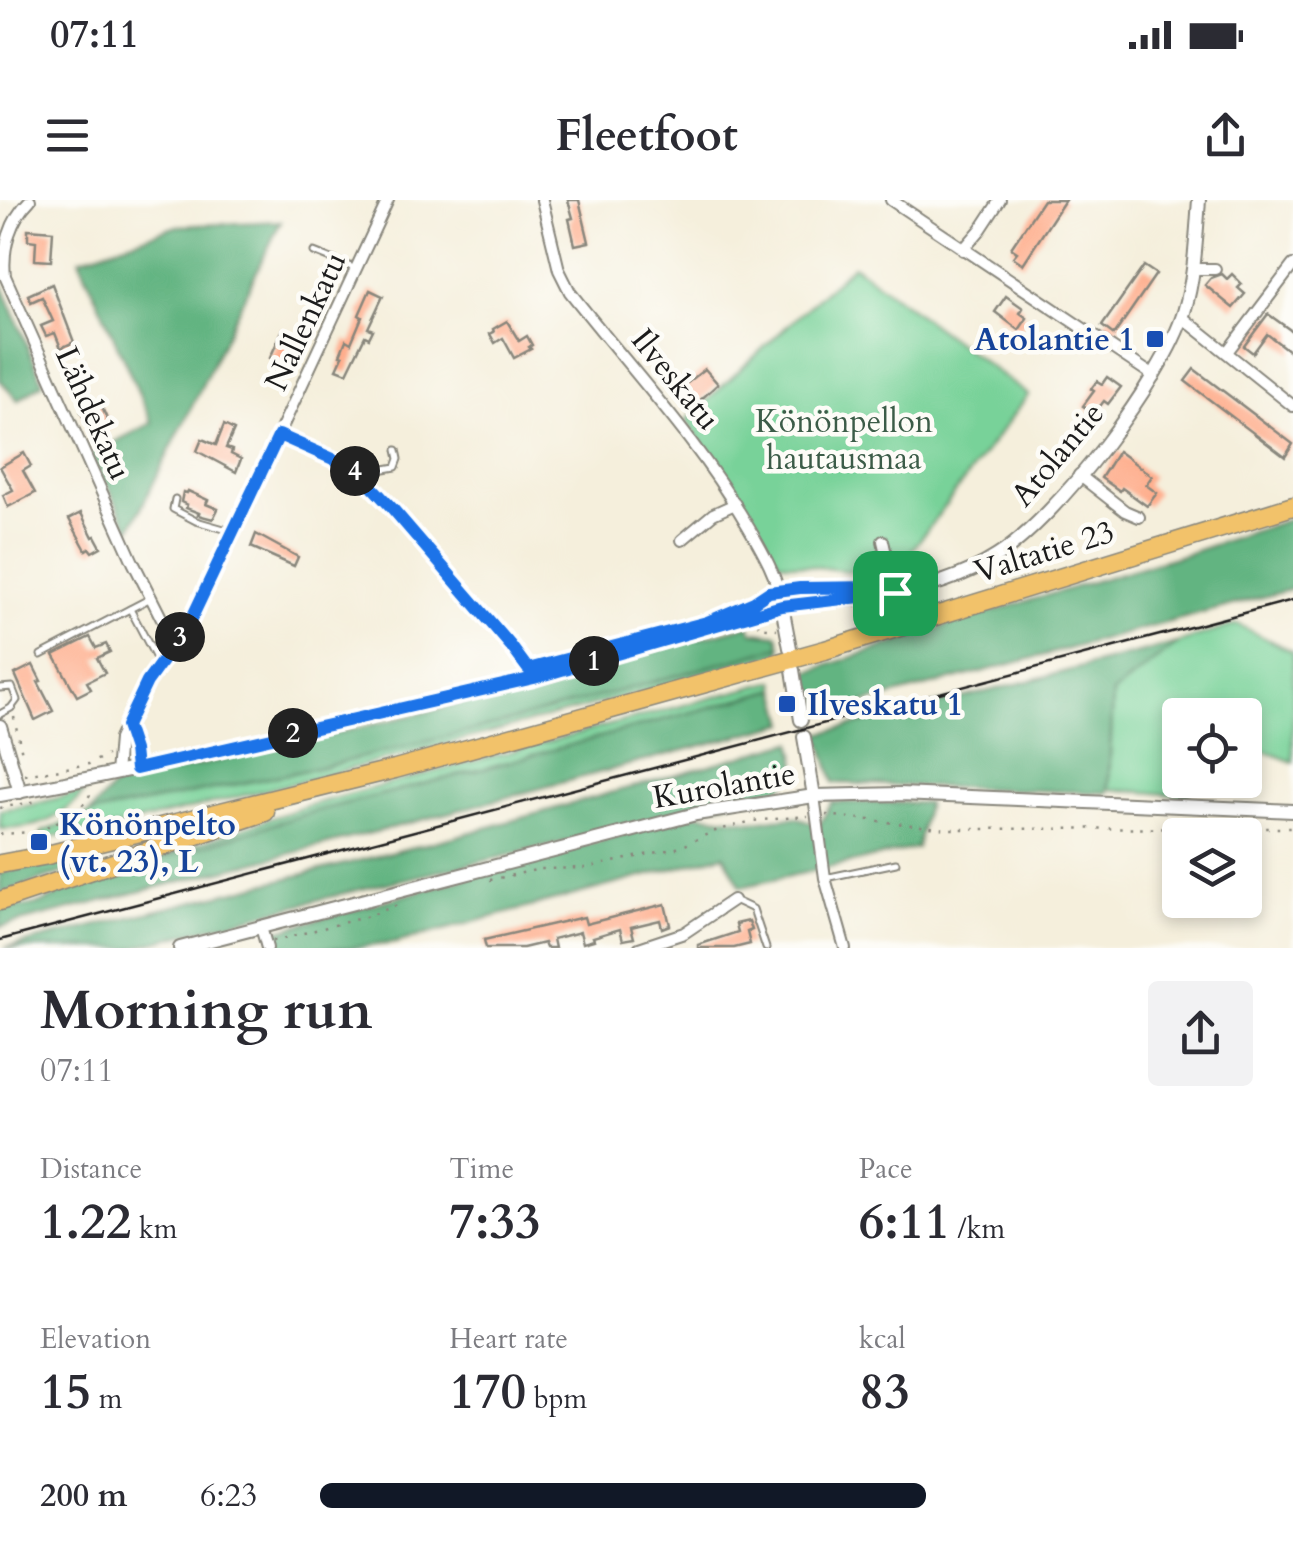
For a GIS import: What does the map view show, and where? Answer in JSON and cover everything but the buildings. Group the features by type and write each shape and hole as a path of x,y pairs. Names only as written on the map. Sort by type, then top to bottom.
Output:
{"highway":[{"name":"Valtatie 23","path":"0,864 395,769 825,650 1293,506"},
{"path":"0,900 395,769"}],"street":[{"name":"Lähdekatu","path":"30,200 20,210 8,239 3,258 6,276 175,645"},
{"name":"Nallenkatu","path":"116,773 118,739 139,696 189,624 388,200"},
{"name":"Ilveskatu","path":"542,200 559,270 570,292 673,416 759,545 780,590 790,648"},
{"path":"963,250 1000,200"},
{"name":"Atolantie","path":"0,795 136,769 534,678 782,606 895,593 941,582 996,556 1024,535 1079,475 1154,376 1182,317 1193,269 1200,200"},
{"path":"894,201 1154,376"},
{"path":"1227,352 1293,265"},
{"path":"1193,269 1215,269"},
{"path":"1182,317 1293,406"},
{"path":"279,435 359,473 479,608 534,678"},
{"path":"1079,475 1126,511 1139,516"},
{"path":"682,540 714,514 735,504"},
{"path":"883,542 895,593"},
{"path":"794,670 801,720"},
{"path":"0,726 21,776 20,792"},
{"path":"126,726 136,769"},
{"path":"804,737 825,878 845,948"},
{"name":"Kurolantie","path":"180,948 696,814 814,796 900,794 1293,811"},
{"path":"639,948 684,933 733,900"},
{"path":"261,927 266,946"}],"lane":[{"path":"314,252 356,269"},
{"path":"359,473 396,467 398,450"},
{"path":"175,498 173,508 196,521 234,532"},
{"path":"42,655 151,598"},
{"path":"130,609 160,666"},
{"path":"0,688 12,686 17,700 0,714"},
{"path":"825,878 896,863"},
{"path":"733,900 753,909 766,948"}],"path":[{"path":"780,590 829,588"},
{"path":"11,708 18,727 21,776 96,762 102,756"},
{"path":"0,834 36,832 77,811 93,784 92,777"},
{"path":"485,882 540,869 586,868 681,847 712,832 752,821 818,815 947,829 1293,828"},
{"path":"36,832 39,842"},
{"path":"266,946 369,916 412,899"}],"green space":[{"path":"281,221 130,530 91,454 152,423 79,259 177,226"},
{"name":"Könönpellon hautausmaa","path":"853,265 1028,395 892,577 779,562 686,420"},
{"path":"0,280 43,383 18,400 0,380"},
{"path":"1293,518 1293,589 812,717 805,673"},
{"path":"1237,624 1293,652 1293,762 1262,750 1262,698 1162,698 1162,794 1109,789 1113,693 1178,643"},
{"path":"749,625 753,632 778,635 781,647 496,725 327,766 89,814 115,785 443,708"},
{"path":"1178,643 1113,693 1108,793 834,783 819,734"},
{"path":"781,647 780,653 318,777 116,827 43,838 41,835 89,814 327,766"},
{"path":"775,681 777,689 315,811 68,888 310,805"},
{"path":"777,689 786,723 0,927 0,907 38,904 68,888 315,811"},
{"path":"792,742 796,768 779,789 131,948 5,948 454,837"},
{"path":"86,791 48,821 0,829 0,810"},
{"path":"832,802 927,803 917,848 741,887 724,855 395,943 277,948 273,932 696,814 752,821 796,817 819,825"},
{"path":"131,841 133,849 0,894 0,873"}],"railway":[{"path":"0,940 1293,600"}],"place":[{"name":"Atolantie 1","path":"1155,339"},
{"name":"Ilveskatu 1","path":"787,704"},
{"name":"Könönpelto (vt. 23), L","path":"39,842"}],"route":[{"path":"279,435 359,473 528,669 707,622 769,592 893,584 895,593 782,606 534,678 136,769 126,726 147,682 189,624 279,435"}]}
